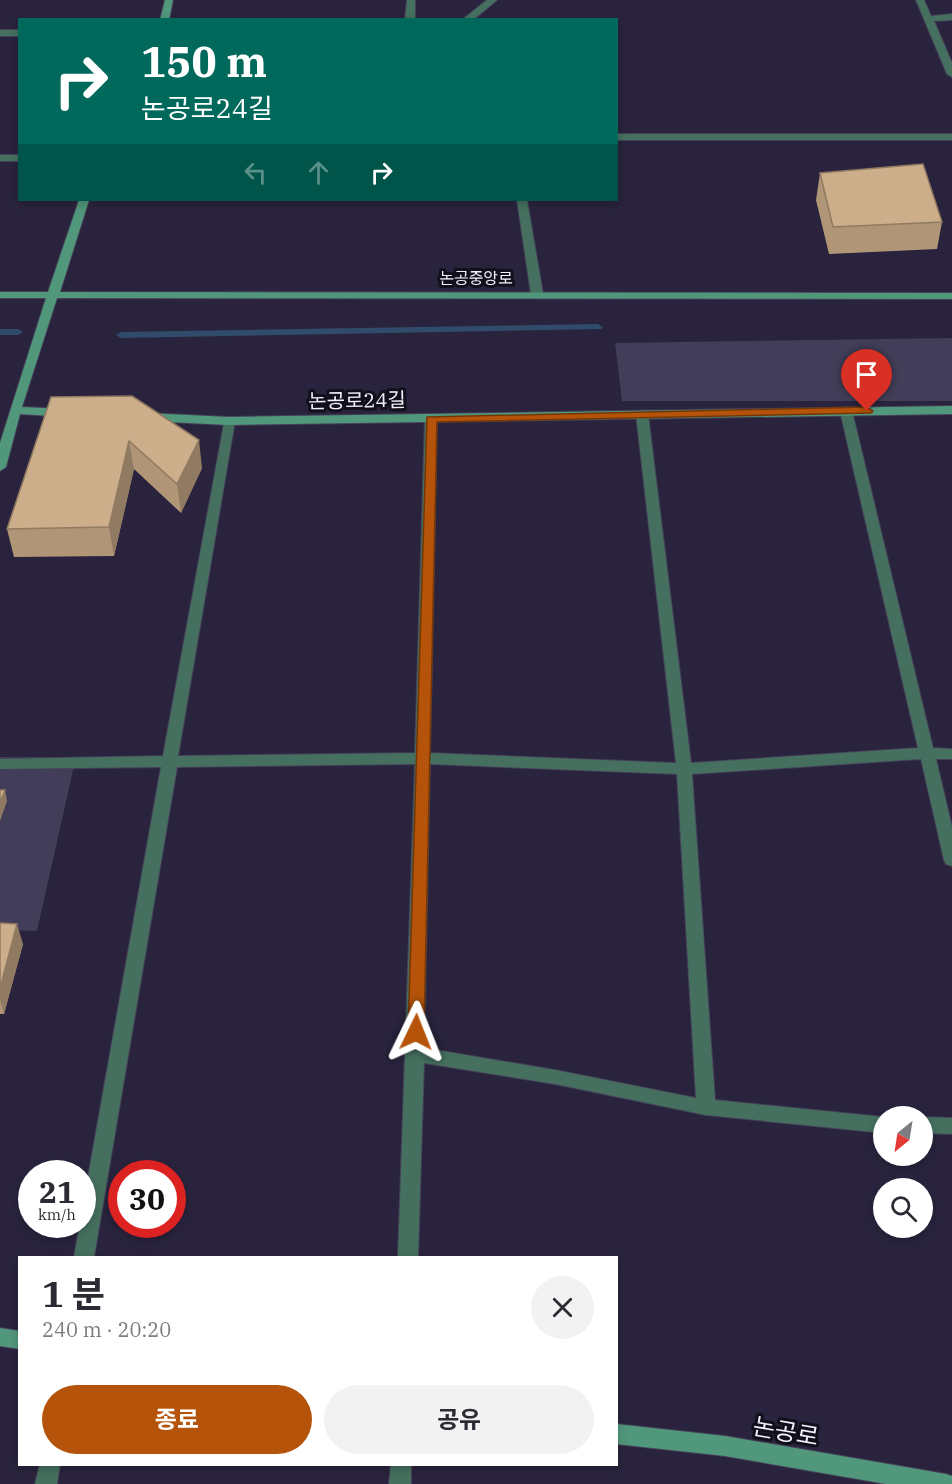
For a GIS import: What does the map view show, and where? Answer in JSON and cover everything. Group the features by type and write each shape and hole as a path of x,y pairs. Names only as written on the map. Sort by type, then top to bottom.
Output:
{"street":[{"path":"165,18 169,0"},
{"path":"410,18 411,0"},
{"path":"469,18 493,0"},
{"path":"920,0 952,74"},
{"path":"928,19 952,17"},
{"path":"0,33 18,33"},
{"path":"618,137 952,137"},
{"path":"0,158 18,158"},
{"path":"0,467 15,410 84,201"},
{"path":"522,201 537,294"},
{"name":"논공중앙로","path":"0,295 952,296"},
{"path":"15,410 75,413"},
{"name":"논공로24길","path":"134,416 229,421 952,410"},
{"path":"846,411 952,860"},
{"path":"642,414 684,769 706,1107"},
{"path":"408,1256 424,758 431,419"},
{"path":"84,1256 229,421"},
{"path":"0,764 424,758 684,769 928,753 952,754"},
{"path":"415,1054 555,1077 706,1107 873,1124"},
{"path":"933,1125 952,1126"},
{"path":"0,1337 18,1340"},
{"name":"논공로","path":"618,1434 724,1446 946,1484"},
{"path":"46,1484 50,1466"},
{"path":"400,1484 401,1466"}],"shaded area":[{"path":"952,338 952,401 622,401 615,343"},
{"path":"0,757 76,757 37,931 0,930"}],"building":[{"path":"923,164 942,222 833,227 820,173"},
{"path":"132,396 199,440 177,484 129,441 109,527 7,529 51,397"},
{"path":"0,790 5,790 0,803"},
{"path":"0,923 17,924 0,988"}],"waterway":[{"path":"121,335 598,327"},
{"path":"0,332 18,332"}],"route":[{"path":"416,1032 431,419 867,411"}]}
